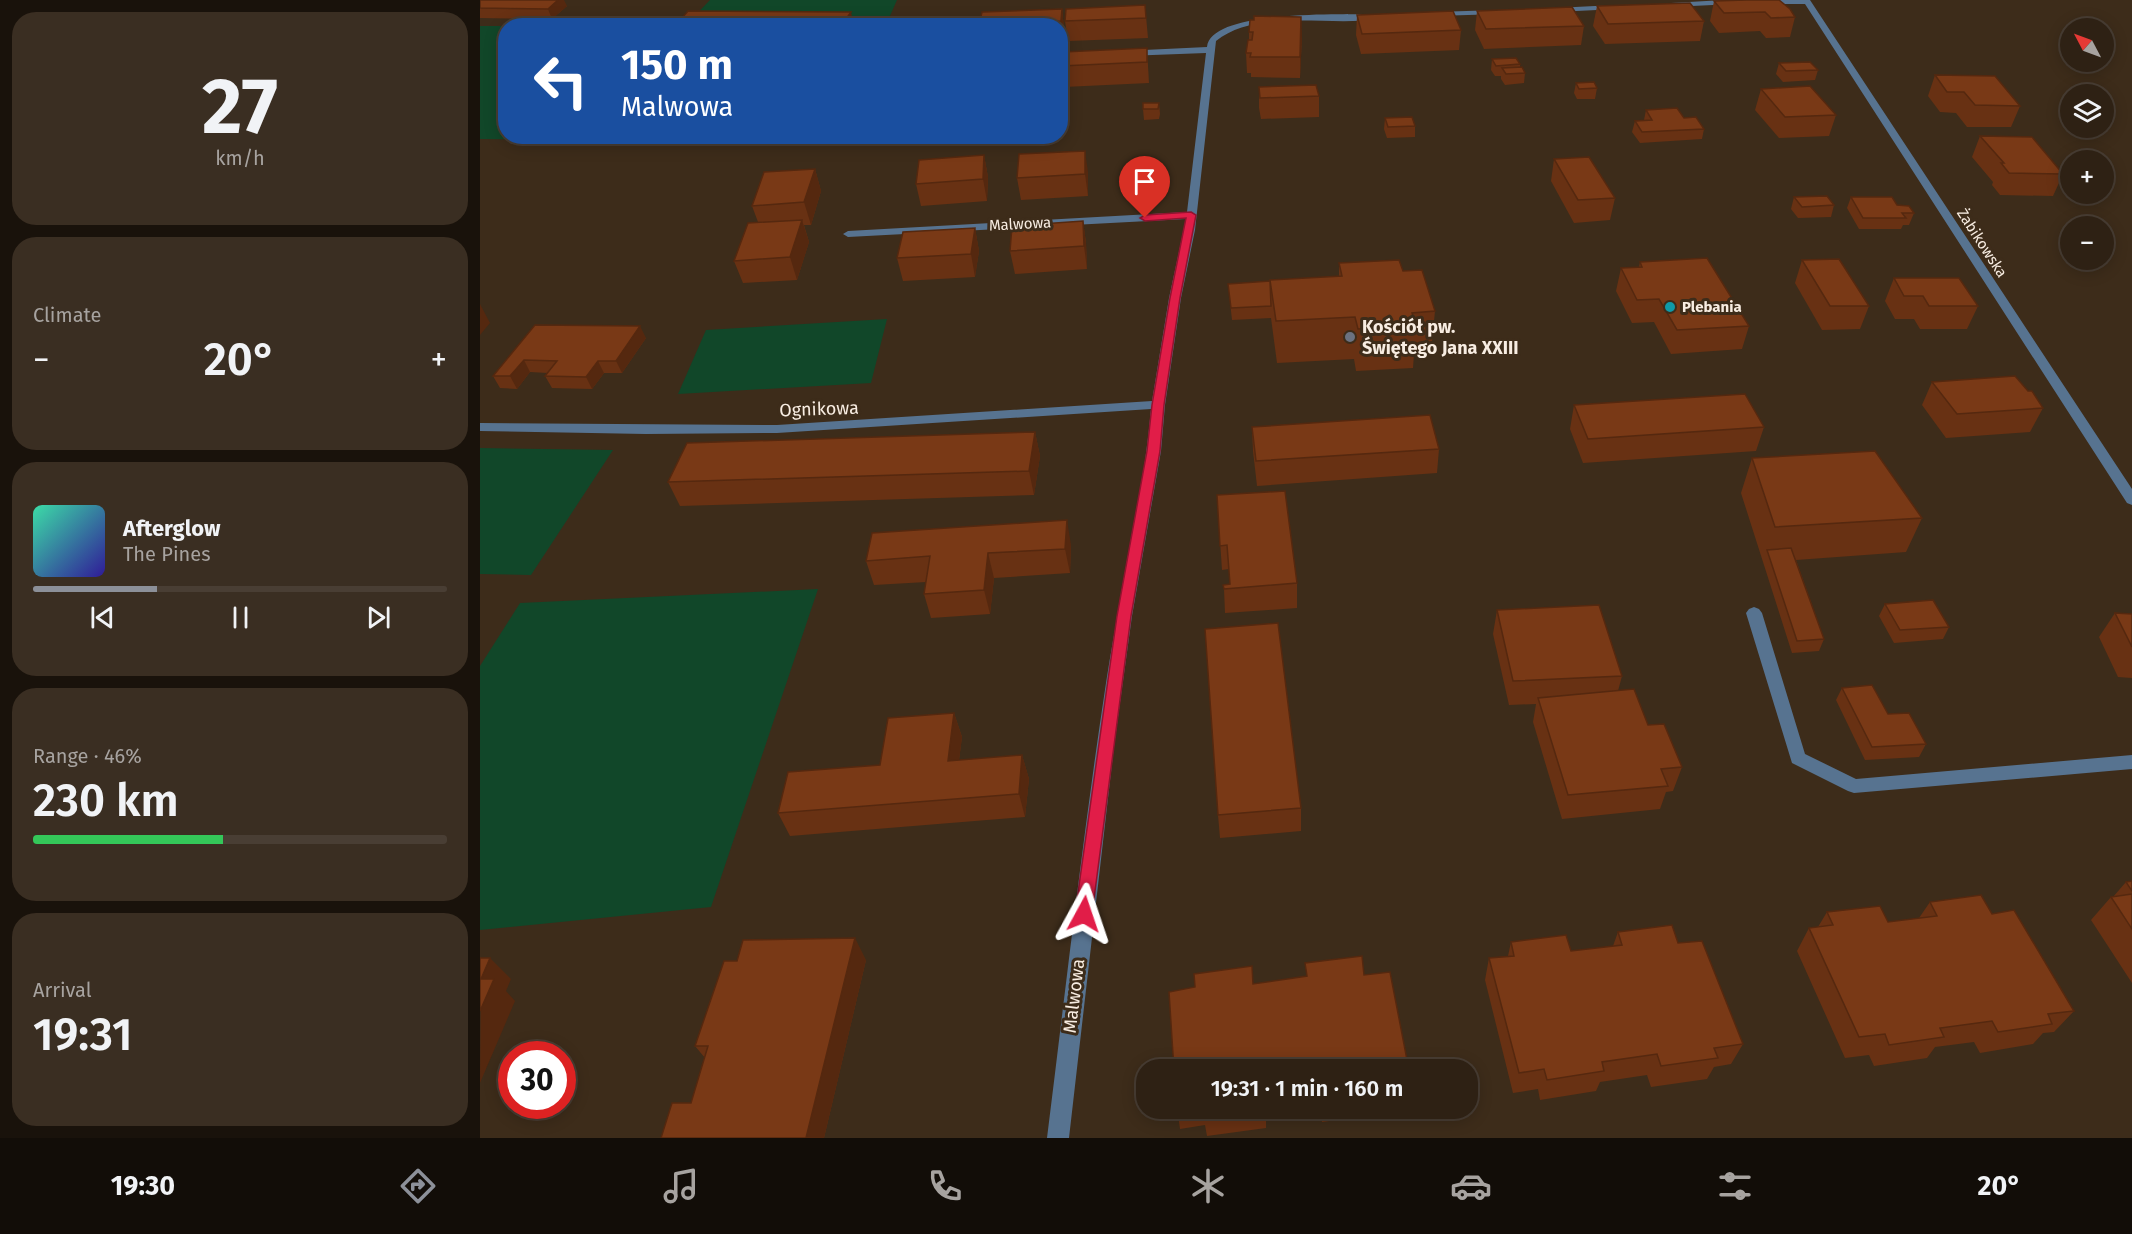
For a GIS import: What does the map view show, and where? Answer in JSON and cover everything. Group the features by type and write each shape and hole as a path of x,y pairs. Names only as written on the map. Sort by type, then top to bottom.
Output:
{"street":[{"name":"Żabikowska","path":"1656,5 1806,1 2132,500"},
{"path":"1539,10 1621,7"},
{"path":"1421,15 1504,12"},
{"path":"1118,53 1210,50 1214,36 1239,24 1386,16"},
{"name":"Malwowa","path":"1058,1138 1105,746 1124,616 1154,451 1158,405 1191,215 1210,50"},
{"name":"Malwowa","path":"848,234 1191,215"},
{"name":"Ognikowa","path":"480,427 646,430 777,429 1158,405"},
{"path":"1754,613 1798,758 1854,786 2132,762"}],"green space":[{"path":"710,0 897,0 889,18 693,18"},
{"path":"480,26 498,26 498,139 480,139"},
{"path":"887,319 871,383 678,394 706,330"},
{"path":"480,448 613,450 531,575 480,574"},
{"path":"818,589 711,907 480,930 480,666 520,603"}],"building":[{"path":"480,0 558,0 548,9 480,8"},
{"path":"1779,0 1790,9 1795,17 1771,18 1765,12 1724,13 1714,1"},
{"path":"1690,3 1704,21 1608,24 1597,6"},
{"path":"1145,5 1146,18 1068,21 1068,18 1065,18 1066,9"},
{"path":"1572,7 1584,26 1486,29 1477,11"},
{"path":"1062,9 1061,18 981,18 982,12"},
{"path":"688,11 851,12 847,18 682,18"},
{"path":"1453,11 1461,30 1362,34 1357,15"},
{"path":"1254,16 1301,17 1300,57 1250,57 1251,53 1246,53 1248,40 1252,40 1253,32 1249,32 1250,20 1254,20"},
{"path":"1147,48 1147,62 1068,66 1068,52"},
{"path":"1516,58 1520,64 1496,66 1492,59"},
{"path":"1810,62 1818,70 1786,71 1779,63"},
{"path":"1522,67 1525,73 1506,74 1502,68"},
{"path":"1935,75 1995,76 2020,106 1975,105 1964,92 1947,92"},
{"path":"1594,82 1597,88 1579,89 1576,83"},
{"path":"1316,85 1319,96 1260,98 1259,87"},
{"path":"1810,86 1836,115 1785,117 1761,89"},
{"path":"1143,103 1159,103 1158,109 1143,109"},
{"path":"1677,108 1684,118 1696,117 1704,129 1642,132 1635,121 1652,120 1646,110"},
{"path":"1412,117 1415,126 1388,127 1385,118"},
{"path":"1980,136 2032,137 2060,170 2060,174 2009,173 2001,163 2004,163"},
{"path":"1085,151 1085,174 1017,178 1019,154"},
{"path":"984,155 983,179 916,184 919,160"},
{"path":"1589,157 1615,198 1578,200 1554,159"},
{"path":"815,169 804,202 752,206 764,172"},
{"path":"1827,196 1834,205 1802,207 1794,197"},
{"path":"1851,197 1892,197 1897,205 1909,206 1914,213 1902,213 1906,218 1863,218"},
{"path":"802,220 790,257 734,261 748,223"},
{"path":"1083,221 1084,246 1010,251 1012,226"},
{"path":"975,228 971,254 897,258 903,232"},
{"path":"1707,258 1749,326 1677,330 1659,299 1637,300 1621,268 1642,267 1640,262"},
{"path":"1839,259 1869,306 1830,306 1802,260"},
{"path":"1399,260 1403,271 1422,270 1435,311 1412,313 1416,326 1358,329 1355,317 1276,321 1270,280 1342,276 1339,263"},
{"path":"1894,278 1959,278 1978,306 1929,306 1923,296 1904,296"},
{"path":"1270,281 1271,306 1231,308 1228,284"},
{"path":"535,325 640,326 616,361 598,361 586,377 545,376 557,361 524,360 510,376 493,376"},
{"path":"2015,376 2028,391 2032,391 2043,408 1957,414 1932,382"},
{"path":"1745,394 1764,427 1588,439 1574,405"},
{"path":"1430,415 1439,449 1256,461 1252,427"},
{"path":"1035,432 1029,471 668,482 687,443"},
{"path":"1875,451 1922,518 1775,527 1752,458"},
{"path":"1285,491 1297,583 1224,589 1223,585 1230,584 1227,545 1220,546 1217,495"},
{"path":"1067,520 1065,549 988,553 984,590 924,594 930,556 866,561 872,533"},
{"path":"1791,548 1824,639 1797,641 1767,550"},
{"path":"1933,600 1949,627 1900,630 1885,604"},
{"path":"1599,605 1622,676 1513,681 1497,610"},
{"path":"2115,613 2132,614 2132,647"},
{"path":"1278,623 1301,808 1218,815 1205,629"},
{"path":"1872,685 1888,714 1909,713 1926,744 1872,747 1842,688"},
{"path":"1634,689 1648,725 1664,724 1682,767 1661,769 1668,786 1568,795 1538,698"},
{"path":"954,713 948,761 1022,755 1019,794 778,813 788,772 880,765 888,718"},
{"path":"2132,881 2132,891 2126,882"},
{"path":"2132,894 2132,929 2111,897"},
{"path":"1981,895 1992,914 2014,910 2074,1011 2048,1014 2052,1024 1998,1032 1992,1021 1940,1028 1944,1037 1889,1045 1885,1034 1859,1037 1809,928 1833,925 1827,912 1880,906 1888,922 1937,916 1930,902"},
{"path":"1672,925 1678,943 1702,941 1743,1044 1714,1048 1718,1058 1661,1066 1657,1054 1602,1062 1604,1071 1547,1080 1544,1069 1519,1073 1489,958 1514,956 1511,942 1566,935 1571,951 1622,945 1618,932"},
{"path":"855,938 806,1138 661,1138 672,1103 691,1103 708,1046 695,1046 724,961 737,961 743,940"},
{"path":"1362,956 1364,975 1390,972 1407,1059 1173,1059 1169,992 1195,987 1194,974 1252,966 1253,984 1307,976 1305,963"},
{"path":"480,958 490,958 481,979 494,979 480,1011"}],"place":[{"name":"Plebania","path":"1670,307"},
{"name":"Kościół pw. Świętego Jana XXIII","path":"1350,337"}],"route":[{"path":"1084,914 1124,616 1154,451 1158,405 1191,215 1145,218"}]}
